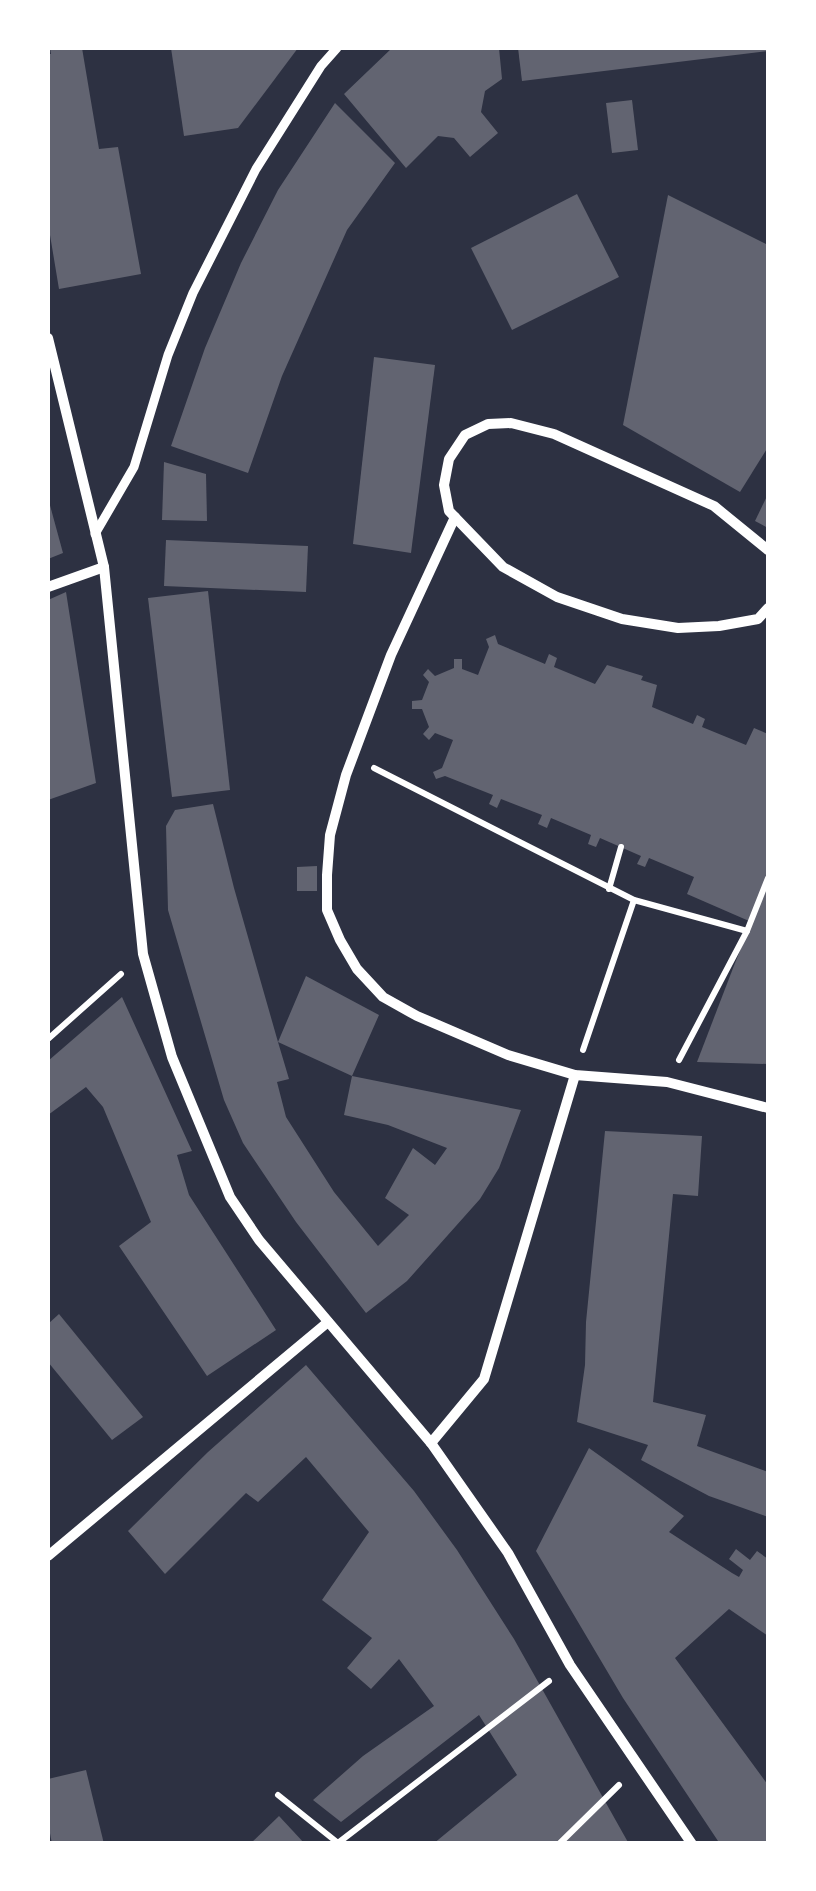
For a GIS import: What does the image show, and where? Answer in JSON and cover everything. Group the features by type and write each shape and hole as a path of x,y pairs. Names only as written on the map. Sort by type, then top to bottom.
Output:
{"street":[{"path":"94,535 134,467 168,354 193,293 256,170 321,66 337,48"},
{"path":"48,338 104,567 143,954 172,1057 230,1197 259,1240 431,1444 508,1554 570,1666 692,1844"},
{"path":"768,550 714,506 554,434 512,423 488,424 465,435 448,458 444,486 448,511 503,567 557,598 622,620 678,628 758,619 768,608"},
{"path":"455,517 392,654 352,756 330,835 327,910 357,969 383,997 416,1016 508,1055 575,1075 667,1082 768,1108"},
{"path":"48,588 104,567"},
{"path":"431,1444 484,1379 575,1075"},
{"path":"48,1556 328,1322"}],"path":[{"path":"352,756 609,889 634,900 747,931"},
{"path":"609,889 621,847"},
{"path":"667,1082 747,931 768,878"},
{"path":"575,1075 634,900"},
{"path":"48,1039 143,954"},
{"path":"278,1795 338,1844 570,1666"},
{"path":"559,1844 638,1766"}],"building":[{"path":"50,48 82,48 99,149 118,147 141,274 59,289 48,223"},
{"path":"171,48 298,48 238,128 184,136"},
{"path":"392,48 499,48 502,79 485,91 481,112 498,133 470,157 454,138 438,136 406,168 344,94"},
{"path":"518,48 768,48 768,51 522,81"},
{"path":"632,100 638,150 612,153 606,103"},
{"path":"335,103 395,163 347,230 282,376 248,473 171,446 205,348 241,263 278,190"},
{"path":"577,194 619,277 512,330 471,248"},
{"path":"668,195 768,245 768,447 740,492 623,425"},
{"path":"374,357 435,365 411,553 353,544"},
{"path":"164,462 206,474 207,521 162,520"},
{"path":"768,494 768,528 755,521"},
{"path":"48,498 63,553 48,559"},
{"path":"166,540 308,546 306,592 164,586"},
{"path":"208,591 230,790 172,797 148,598"},
{"path":"66,592 96,783 48,800 48,600"},
{"path":"495,635 498,644 545,664 549,654 557,658 554,667 595,684 607,665 643,676 641,680 657,685 652,707 693,724 697,715 705,719 702,727 746,745 754,728 768,734 768,873 749,921 687,894 694,877 649,858 645,867 637,864 641,856 600,838 596,847 588,844 591,835 551,818 547,828 538,824 542,815 501,799 497,808 489,804 493,795 445,776 436,779 433,772 442,768 453,740 435,733 429,740 423,734 429,727 422,709 412,709 412,701 422,700 429,682 423,675 428,669 435,676 454,668 454,659 462,659 462,669 478,675 489,647 486,639"},
{"path":"213,804 289,1079 277,1082 286,1117 334,1192 378,1246 409,1215 385,1198 413,1148 435,1165 447,1148 388,1125 344,1115 352,1076 521,1110 499,1168 480,1199 407,1281 366,1313 296,1222 243,1143 224,1100 168,910 166,826 175,810"},
{"path":"317,866 317,891 297,891 297,867"},
{"path":"768,882 768,1064 697,1062 735,963"},
{"path":"306,976 379,1015 352,1076 278,1042"},
{"path":"122,997 192,1151 177,1155 189,1195 276,1330 207,1376 119,1246 151,1222 103,1107 86,1087 48,1115 48,1061"},
{"path":"605,1131 702,1136 698,1196 673,1194 653,1402 706,1415 697,1446 768,1472 768,1517 709,1496 641,1460 648,1445 577,1422"},
{"path":"59,1314 143,1417 112,1440 48,1362 48,1324"},
{"path":"306,1365 414,1491 457,1550 514,1639 629,1844 433,1844 517,1775 479,1715 341,1822 313,1800 363,1756 434,1706 399,1659 371,1689 347,1668 372,1638 322,1600 369,1532 306,1457 258,1502 246,1493 165,1574 128,1531 208,1452"},
{"path":"589,1448 684,1516 669,1532 732,1573 739,1577 743,1570 729,1559 736,1549 750,1560 757,1551 768,1559 768,1636 729,1609 675,1658 768,1785 768,1844 720,1844 623,1698 536,1551"},
{"path":"86,1770 104,1844 52,1844 48,1779"},
{"path":"279,1816 305,1844 250,1844"}]}
